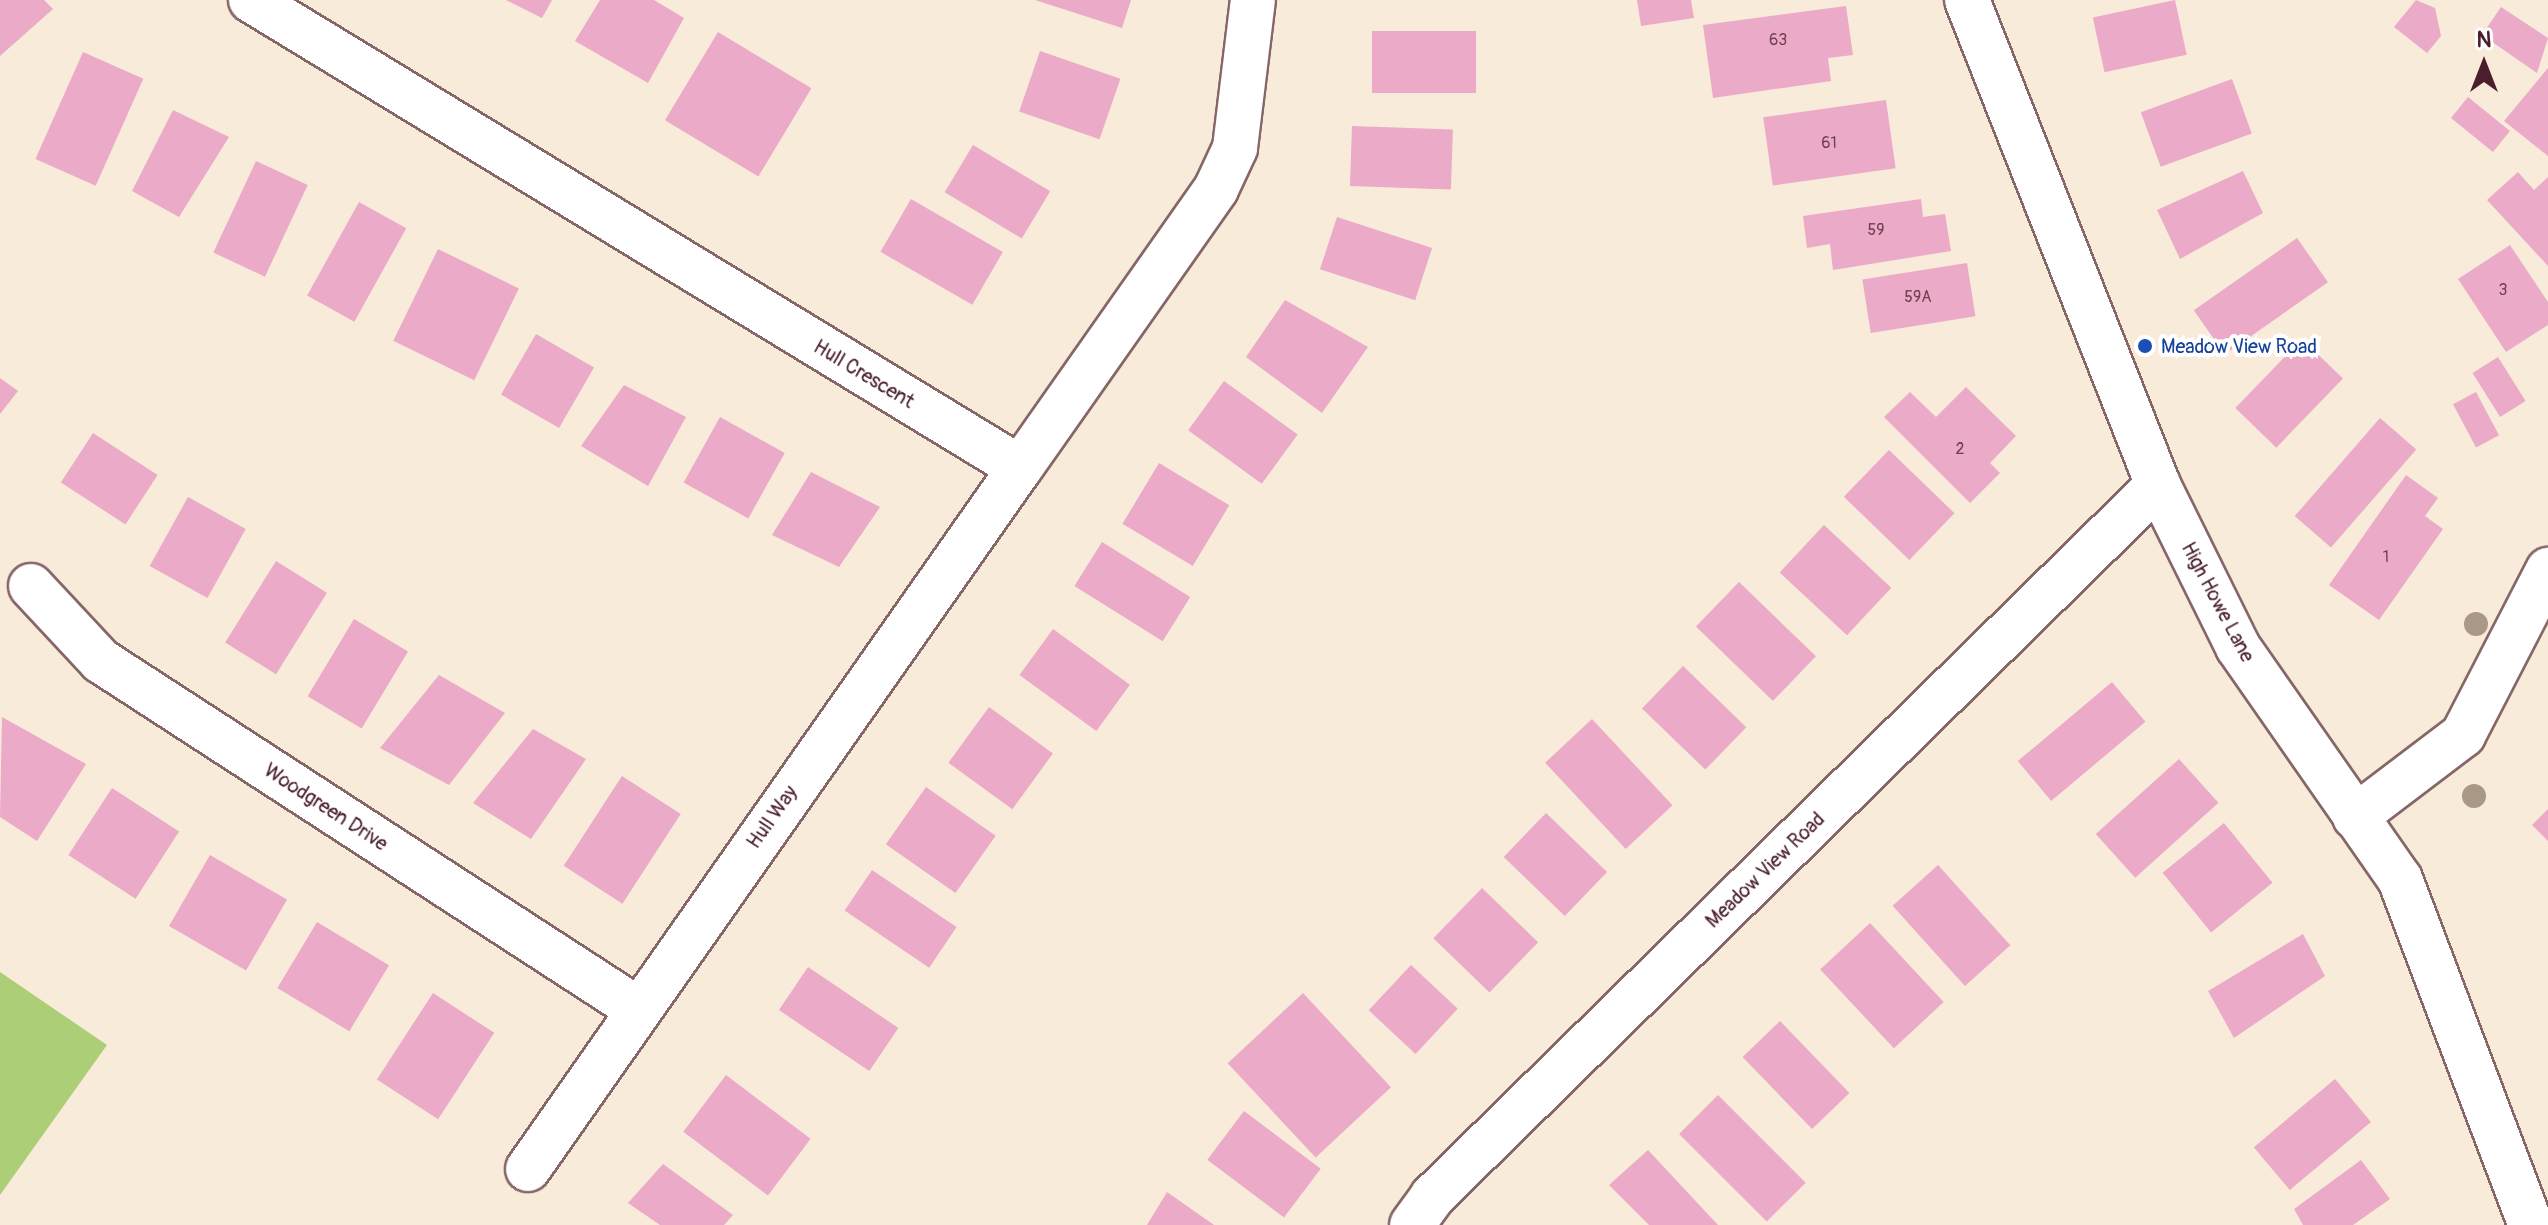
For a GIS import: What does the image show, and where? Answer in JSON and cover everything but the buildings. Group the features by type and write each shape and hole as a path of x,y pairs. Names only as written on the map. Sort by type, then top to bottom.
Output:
{"street":[{"name":"Hull Crescent","path":"251,0 1020,468"},
{"path":"1020,468 1216,189 1235,148 1253,0"},
{"name":"High Howe Lane","path":"1967,0 2158,485 2238,647 2400,879 2531,1225"},
{"name":"Hull Way","path":"528,1169 636,1008 1020,468"},
{"name":"Meadow View Road","path":"1412,1225 1432,1197 2158,485"},
{"path":"2355,817 2463,735 2548,570"},
{"name":"Woodgreen Drive","path":"31,586 101,661 636,1008"}],"green space":[{"path":"0,972 107,1045 0,1195"}],"place":[{"name":"Meadow View Road","path":"2145,346"}]}
